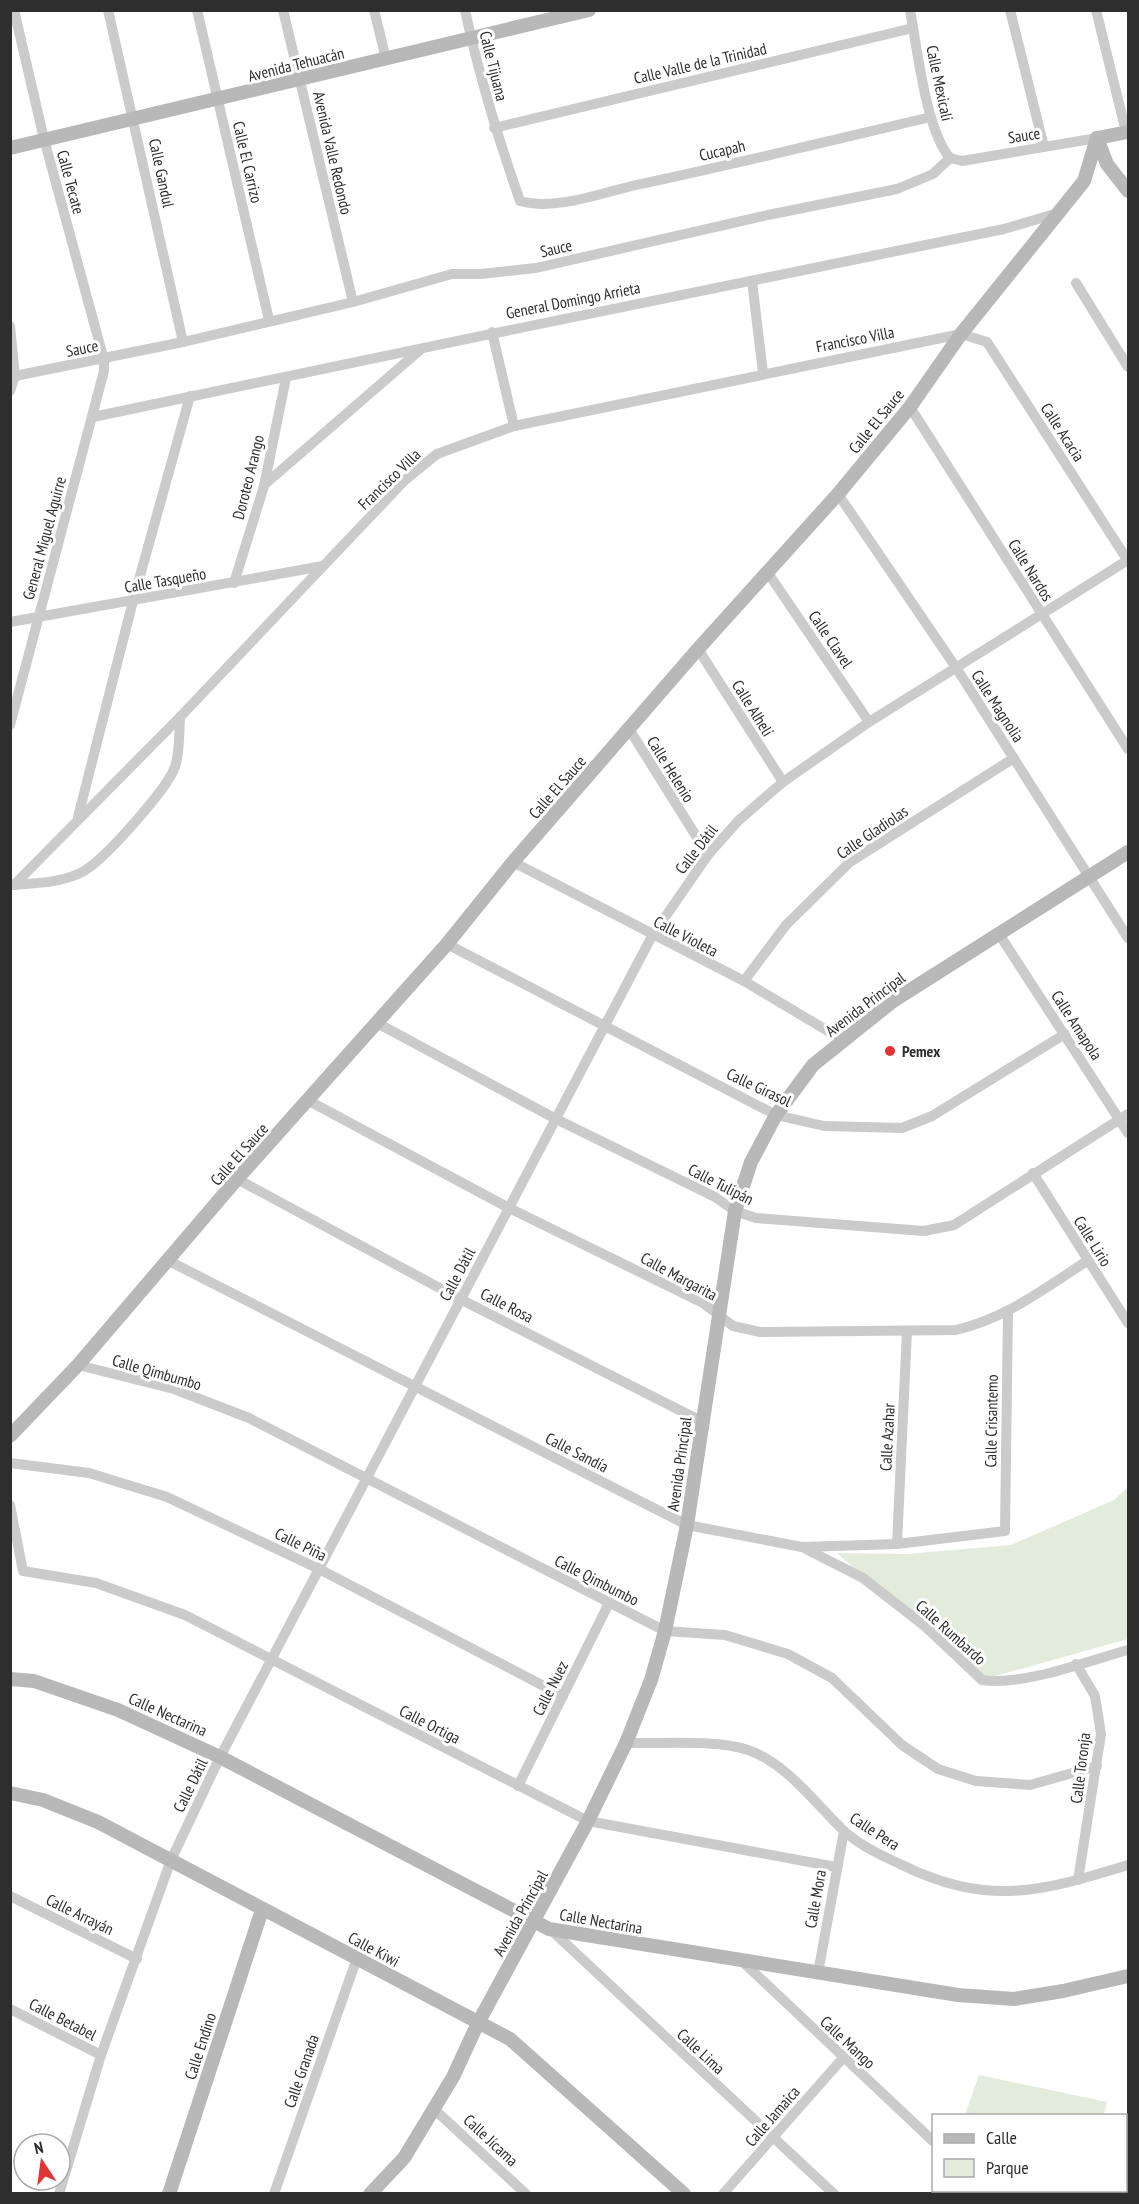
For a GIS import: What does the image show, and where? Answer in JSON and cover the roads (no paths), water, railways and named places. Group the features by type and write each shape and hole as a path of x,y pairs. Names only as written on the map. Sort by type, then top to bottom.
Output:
{"street":[{"name":"Calle Tecate","path":"14,10 44,139 104,360"},
{"name":"Calle Gandul","path":"108,10 183,342"},
{"name":"Calle El Carrizo","path":"197,10 269,320"},
{"name":"Avenida Valle Redondo","path":"284,10 353,302"},
{"path":"374,10 386,59"},
{"name":"Calle Tijuana","path":"465,10 494,128 520,201"},
{"name":"Avenida Tehuacán","path":"10,148 590,10"},
{"name":"Calle Mexicali","path":"910,10 931,117 941,148 950,158"},
{"path":"1010,10 1044,147"},
{"path":"1096,10 1127,132 1097,138 1113,173 1128,191"},
{"name":"Calle Valle de la Trinidad","path":"494,128 913,28"},
{"name":"Cucapah","path":"520,201 532,205 556,203 931,117"},
{"name":"Sauce","path":"15,376 104,360 183,342 353,302 452,274 482,274 536,268 768,215 897,189 933,174 950,158 962,161 1097,138"},
{"name":"Calle El Sauce","path":"10,1436 78,1365 237,1179 447,944 513,862 628,729 838,494 910,407 962,334 1084,181 1097,138"},
{"path":"1084,181 1094,173 1113,173"},
{"name":"General Domingo Arrieta","path":"93,417 286,378 492,332 1004,229 1059,213"},
{"path":"752,281 763,373"},
{"path":"1076,283 1128,367"},
{"path":"10,326 15,376 10,391"},
{"path":"492,332 514,426"},
{"name":"Francisco Villa","path":"12,885 180,717 405,480 437,454 514,426 763,373 962,334"},
{"name":"Calle Acacia","path":"962,334 987,342 1128,560"},
{"path":"264,486 423,348"},
{"name":"General Miguel Aguirre","path":"10,725 93,417 104,360"},
{"name":"Doroteo Arango","path":"234,583 264,486 286,378"},
{"path":"78,818 133,601 190,396"},
{"name":"Calle Nardos","path":"910,407 1128,749"},
{"name":"Calle Magnolia","path":"838,494 957,669 1128,938"},
{"name":"Calle Dátil","path":"59,2193 101,2055 171,1860 220,1757 652,936 708,855 738,821 783,782 868,722 957,669 1128,560"},
{"name":"Calle Tasqueño","path":"10,622 324,566"},
{"name":"Calle Clavel","path":"768,573 868,722"},
{"name":"Calle Alhelí","path":"698,649 783,782"},
{"path":"12,885 66,879 98,862 166,785 179,752 180,717"},
{"name":"Calle Helenio","path":"628,729 708,855"},
{"name":"Calle Gladiolas","path":"744,981 786,925 850,862 1014,758"},
{"name":"Avenida Principal","path":"376,2192 404,2157 435,2110 453,2077 478,2023 588,1821 626,1743 651,1680 665,1631 687,1525 701,1421 735,1211 751,1162 776,1115 813,1065 893,1001 1128,852"},
{"name":"Calle Violeta","path":"513,862 652,936 744,981 843,1040"},
{"name":"Calle Amapola","path":"999,934 1065,1034 1124,1117 1128,1133"},
{"name":"Calle Girasol","path":"447,944 776,1115 824,1126 902,1128 932,1116 1065,1034"},
{"name":"Calle Tulipán","path":"377,1023 556,1119 715,1197 735,1211 756,1218 924,1231 942,1229 954,1225 1124,1117"},
{"name":"Calle Margarita","path":"309,1101 509,1208 703,1303 733,1326 760,1332 956,1330 982,1324 1008,1312 1087,1261"},
{"name":"Calle Lirio","path":"1033,1173 1128,1323"},
{"name":"Calle Rosa","path":"237,1179 460,1299 701,1421"},
{"name":"Calle Sandía","path":"167,1260 687,1525 802,1547 897,1544 1005,1531"},
{"name":"Calle Crisantemo","path":"1005,1531 1008,1312"},
{"name":"Calle Azahar","path":"897,1544 907,1331"},
{"name":"Calle Qimbumbo","path":"78,1365 174,1389 249,1418 365,1480 665,1631 725,1635 788,1654 832,1678 902,1746 938,1769 976,1782 1030,1785 1097,1766"},
{"name":"Calle Piña","path":"10,1463 89,1473 167,1497 319,1569 563,1695"},
{"name":"Calle Ortiga","path":"10,1505 23,1571 96,1583 185,1615 588,1821 836,1866"},
{"name":"Calle Rumbardo","path":"802,1547 848,1568 863,1578 926,1627 982,1680 999,1681 1030,1676 1128,1650"},
{"name":"Calle Nuez","path":"518,1786 609,1604"},
{"name":"Calle Toronja","path":"1076,1664 1091,1686 1098,1706 1101,1734 1078,1880"},
{"name":"Calle Nectarina","path":"10,1679 34,1681 117,1710 220,1757 549,1929 958,1995 1014,1999 1063,1991 1128,1976"},
{"name":"Calle Pera","path":"626,1743 731,1746 749,1750 765,1757 793,1779 844,1832 875,1852 918,1874 953,1886 992,1892 1021,1892 1078,1880 1128,1865"},
{"name":"Calle Kiwi","path":"10,1793 43,1800 98,1822 510,2039 684,2193"},
{"name":"Calle Mora","path":"818,1973 844,1832"},
{"name":"Calle Arrayán","path":"10,1896 137,1959"},
{"name":"Calle Endino","path":"169,2193 262,1910"},
{"name":"Calle Lima","path":"549,1929 772,2139 834,2193"},
{"name":"Calle Granada","path":"274,2193 357,1958"},
{"name":"Calle Mango","path":"743,1962 932,2141"},
{"name":"Calle Betabel","path":"11,2012 101,2055"},
{"name":"Calle Jamaica","path":"723,2193 843,2058"},
{"name":"Calle Jícama","path":"435,2110 526,2193"}],"place":[{"name":"Pemex","path":"890,1051"}]}
